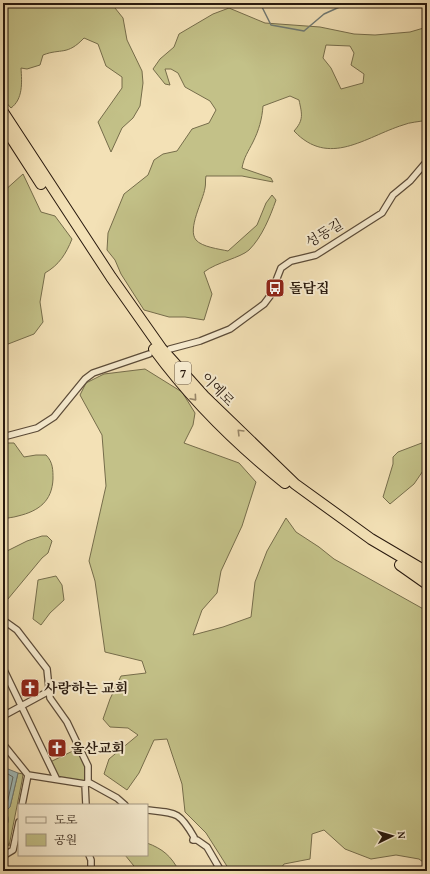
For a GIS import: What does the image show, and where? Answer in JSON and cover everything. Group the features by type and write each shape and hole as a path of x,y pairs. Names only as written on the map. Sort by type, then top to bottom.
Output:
{"highway":[{"name":"이예로","path":"3,112 110,277 161,348 204,396 295,484 427,580"},
{"name":"이예로","path":"3,125 124,308 164,362 197,402 268,469 315,507 403,563"},
{"path":"403,563 427,571"},
{"path":"403,563 427,584"}],"street":[{"name":"성동길","path":"170,349 200,341 230,329 264,304 270,296 281,268 291,261 316,255 382,213 392,195 410,181 427,161"},
{"path":"3,437 37,428 54,417 85,379 93,373 150,354"},
{"path":"3,620 17,630 47,669 50,698 66,722 88,766 86,804"},
{"path":"3,668 56,778"},
{"path":"3,716 49,691"},
{"path":"3,744 28,774 87,783 117,798 124,804"},
{"path":"22,804 28,774"},
{"path":"148,810 173,813 185,821 194,838 193,840 197,840 207,847 221,871"},
{"path":"3,856 16,850 18,831"},
{"path":"89,856 91,871"}],"green space":[{"path":"3,3 111,3 123,18 127,40 142,71 143,83 140,106 133,118 122,128 111,152 98,122 122,88 122,77 106,66 98,44 84,38 78,44 64,51 43,55 40,65 27,69 21,68 21,90 15,104 11,108 3,99"},
{"path":"229,8 265,23 320,27 354,34 375,35 410,32 427,27 427,120 406,124 361,142 334,149 320,147 307,142 294,131 301,120 299,100 290,96 263,106 259,129 245,158 242,168 271,178 273,182 242,176 206,176 204,194 196,215 193,229 196,240 202,244 228,251 257,225 266,203 272,195 276,200 268,220 262,233 249,250 215,265 204,272 212,294 204,320 185,317 169,317 144,310 121,274 115,260 107,250 108,233 124,194 148,175 154,160 163,154 177,151 192,129 209,123 216,110 210,101 185,87 178,73 171,69 165,69 170,85 165,84 153,69 160,59 174,47 179,34 213,14","holes":["326,45 350,46 354,53 351,65 364,74 363,83 341,89 331,68 323,58"]},
{"path":"23,174 41,212 55,216 72,239 62,259 45,273 40,302 43,322 34,334 3,346 3,192"},
{"path":"145,369 182,392 195,413 193,425 184,443 239,463 256,482 242,526 221,571 217,593 202,610 193,635 223,627 251,617 255,582 267,551 286,518 296,532 334,559 427,611 427,865 419,859 396,855 371,859 345,849 324,830 312,834 310,859 284,864 279,871 230,871 206,833 185,812 182,784 167,739 154,740 139,773 127,790 104,774 109,759 138,735 128,728 110,727 103,719 110,699 121,676 146,673 142,661 105,652 95,581 89,561 106,486 102,435 80,395 86,383 104,374"},
{"path":"427,441 427,465 414,484 390,504 383,497 393,464 393,457 398,452"},
{"path":"3,443 14,443 24,457 46,455 53,469 53,479 50,493 43,504 25,514 3,520"},
{"path":"42,536 47,536 52,541 48,553 42,558 3,605 3,553 27,541"},
{"path":"56,576 62,585 64,600 50,613 41,625 33,619 38,580"},
{"path":"79,748 88,766 88,782 56,778 48,763"},
{"path":"18,773 23,774 9,846 3,830 8,822 7,810 10,807"},
{"path":"148,843 166,854 173,861 179,871 138,871 126,856 148,856"}],"water":[{"path":"3,767 18,773 10,807 7,810 8,822 3,830"}],"waterway":[{"path":"260,3 271,25 304,31 324,14 344,5 355,3"}],"place":[{"name":"돌담집","path":"275,288"},
{"name":"사랑하는 교회","path":"30,688"},
{"name":"울산교회","path":"57,748"}]}
